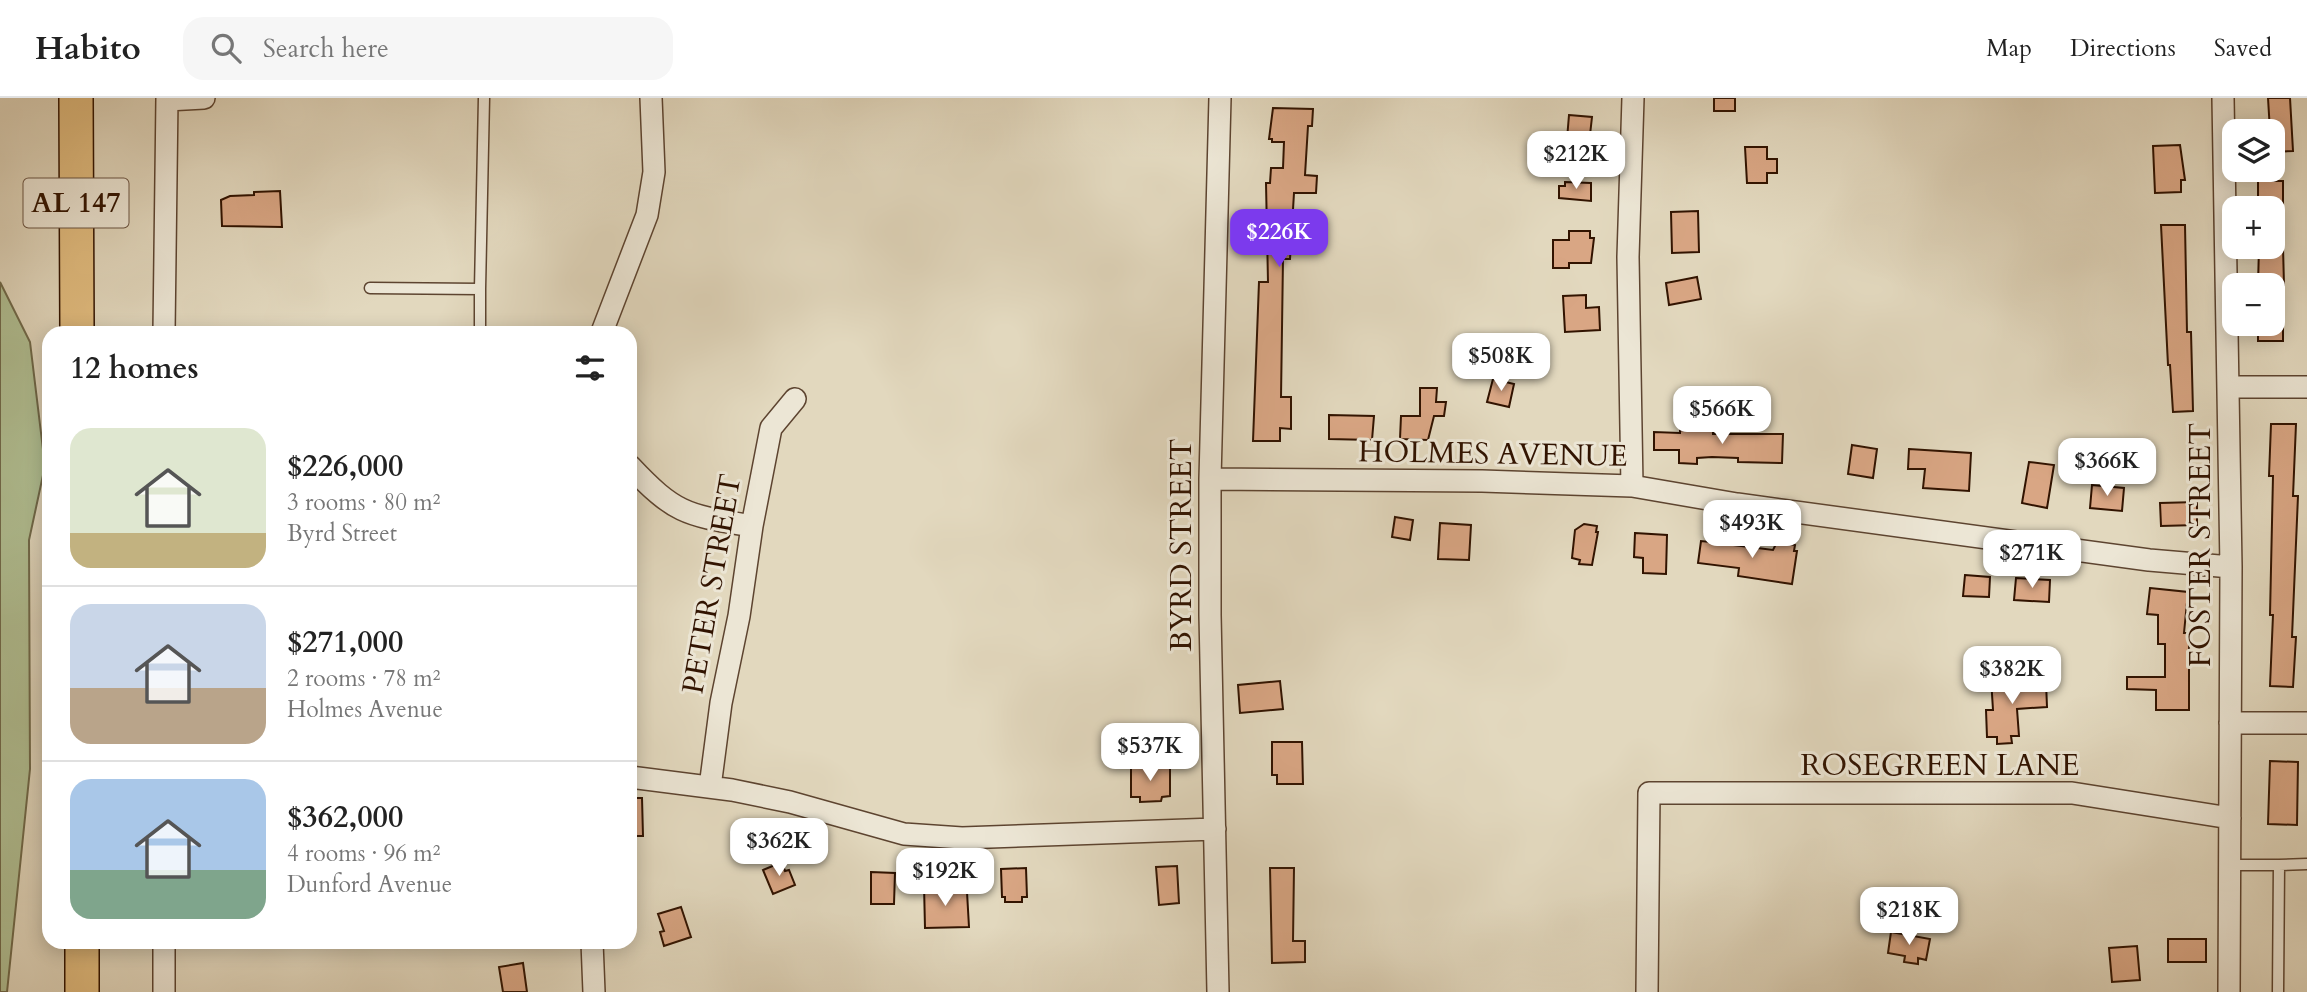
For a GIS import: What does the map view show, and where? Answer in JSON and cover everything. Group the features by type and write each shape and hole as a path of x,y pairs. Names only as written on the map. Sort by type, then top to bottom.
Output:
{"main road":[{"name":"AL 147","path":"76,98 77,326"},
{"path":"82,949 82,992"}],"street":[{"path":"164,326 167,99 204,98"},
{"path":"604,326 647,215 654,172 652,98"},
{"name":"BYRD STREET","path":"1218,992 1209,615 1209,479 1220,98"},
{"path":"1632,486 1628,257 1633,98"},
{"name":"FOSTER STREET","path":"2223,98 2231,568 2229,992"},
{"path":"2229,387 2307,387"},
{"name":"PETER STREET","path":"710,787 721,703 739,616 752,526 771,428 795,399"},
{"path":"637,473 663,500 693,516 752,526"},
{"name":"HOLMES AVENUE","path":"1209,479 1482,481 1632,486 1737,504 2150,560 2231,568"},
{"path":"2230,723 2307,723"},
{"path":"637,778 710,787 790,803 904,834 962,838 1215,830"},
{"name":"ROSEGREEN LANE","path":"1647,992 1649,793 2072,793 2230,818"},
{"path":"164,949 164,992"},
{"path":"592,949 594,992"}],"lane":[{"path":"480,326 484,98"},
{"path":"370,288 480,289"},
{"path":"2230,865 2307,864"},
{"path":"2278,992 2279,865"}],"green space":[{"path":"0,282 30,342 42,441 42,480 29,540 30,769 7,992 0,992"}],"building":[{"path":"1714,98 1735,98 1735,111 1714,111"},
{"path":"2268,98 2290,98 2293,151 2285,151 2285,119 2269,119"},
{"path":"1273,108 1313,109 1312,126 1308,126 1305,175 1317,176 1316,193 1294,193 1290,259 1283,259 1281,397 1291,397 1291,429 1280,428 1280,441 1253,441 1259,282 1268,282 1266,183 1270,183 1271,168 1283,168 1284,142 1272,142 1272,139 1269,139"},
{"path":"1569,115 1592,117 1590,135 1595,136 1594,150 1591,149 1590,153 1566,151"},
{"path":"2180,145 2185,180 2181,180 2181,192 2155,193 2153,146"},
{"path":"1745,147 1767,147 1767,159 1777,159 1777,173 1767,173 1767,183 1747,183"},
{"path":"1565,182 1591,183 1591,201 1559,198 1559,186 1565,186"},
{"path":"2258,182 2283,182 2283,196 2258,196"},
{"path":"280,191 282,227 222,226 221,200 230,196 254,195 254,192"},
{"path":"1698,211 1699,252 1672,253 1671,212"},
{"path":"2161,225 2185,225 2187,332 2191,332 2193,411 2173,412"},
{"path":"1569,231 1590,231 1590,238 1594,238 1591,263 1569,263 1569,268 1553,268 1553,240 1569,240"},
{"path":"2259,259 2283,259 2284,273 2258,273"},
{"path":"1697,277 1701,299 1669,305 1666,283"},
{"path":"1586,295 1586,308 1599,307 1600,330 1565,332 1563,296"},
{"path":"2258,336 2283,336 2283,341 2258,341"},
{"path":"1493,379 1514,384 1509,407 1487,402"},
{"path":"1420,388 1437,388 1436,402 1446,402 1444,416 1434,416 1428,440 1400,439 1401,416 1420,416"},
{"path":"1329,415 1374,416 1372,440 1329,439"},
{"path":"2271,424 2296,424 2293,496 2298,496 2292,637 2296,637 2293,687 2270,686 2273,615 2270,615 2273,476 2269,476"},
{"path":"1680,430 1713,431 1713,434 1783,434 1782,463 1738,462 1738,458 1712,457 1697,458 1697,464 1679,463 1679,450 1654,450 1654,432 1680,433"},
{"path":"1852,445 1877,449 1873,478 1848,474"},
{"path":"1909,449 1971,453 1969,491 1923,488 1925,469 1908,469"},
{"path":"2029,462 2054,465 2047,508 2022,503"},
{"path":"2092,485 2124,488 2122,511 2090,508"},
{"path":"2197,502 2197,525 2161,526 2160,503"},
{"path":"1395,517 1413,520 1410,540 1392,537"},
{"path":"1440,523 1471,525 1469,560 1438,559"},
{"path":"1584,524 1597,526 1592,565 1579,564 1580,560 1572,558 1575,530"},
{"path":"1635,533 1667,535 1666,574 1643,573 1643,558 1634,557"},
{"path":"1720,540 1734,542 1734,545 1773,550 1777,542 1795,545 1794,551 1797,551 1792,584 1738,576 1739,568 1698,563 1701,541 1720,543"},
{"path":"1965,575 1990,577 1989,597 1963,596"},
{"path":"2016,578 2050,580 2049,602 2014,600"},
{"path":"2150,588 2188,592 2184,633 2189,633 2189,710 2156,710 2156,690 2127,689 2127,677 2165,677 2165,644 2158,644 2158,615 2147,614"},
{"path":"2011,677 2012,684 2046,682 2047,707 2017,709 2019,736 2011,736 2012,743 1997,744 1997,737 1987,737 1986,710 1993,710 1991,678"},
{"path":"1280,681 1283,709 1240,713 1238,685"},
{"path":"1272,742 1302,742 1303,784 1277,784 1277,775 1272,775"},
{"path":"2270,761 2298,762 2297,825 2268,824"},
{"path":"1131,767 1170,767 1170,796 1162,797 1161,801 1140,802 1140,797 1131,797"},
{"path":"637,798 642,798 643,836 637,836"},
{"path":"782,862 785,871 789,870 795,885 773,894 763,870"},
{"path":"1177,866 1179,903 1159,905 1156,867"},
{"path":"1026,868 1027,897 1022,897 1022,902 1005,902 1005,897 1002,897 1001,869"},
{"path":"1270,868 1294,868 1293,941 1305,941 1305,962 1272,963"},
{"path":"871,872 895,873 894,904 871,904"},
{"path":"924,885 942,885 942,892 967,892 969,927 925,928"},
{"path":"681,907 691,937 664,946 660,932 664,931 658,914"},
{"path":"1891,932 1930,939 1926,960 1918,958 1918,964 1904,962 1905,956 1888,953"},
{"path":"2168,939 2206,939 2206,962 2168,962"},
{"path":"2137,946 2140,980 2112,982 2109,948"},
{"path":"523,963 527,992 503,992 499,967"}]}
